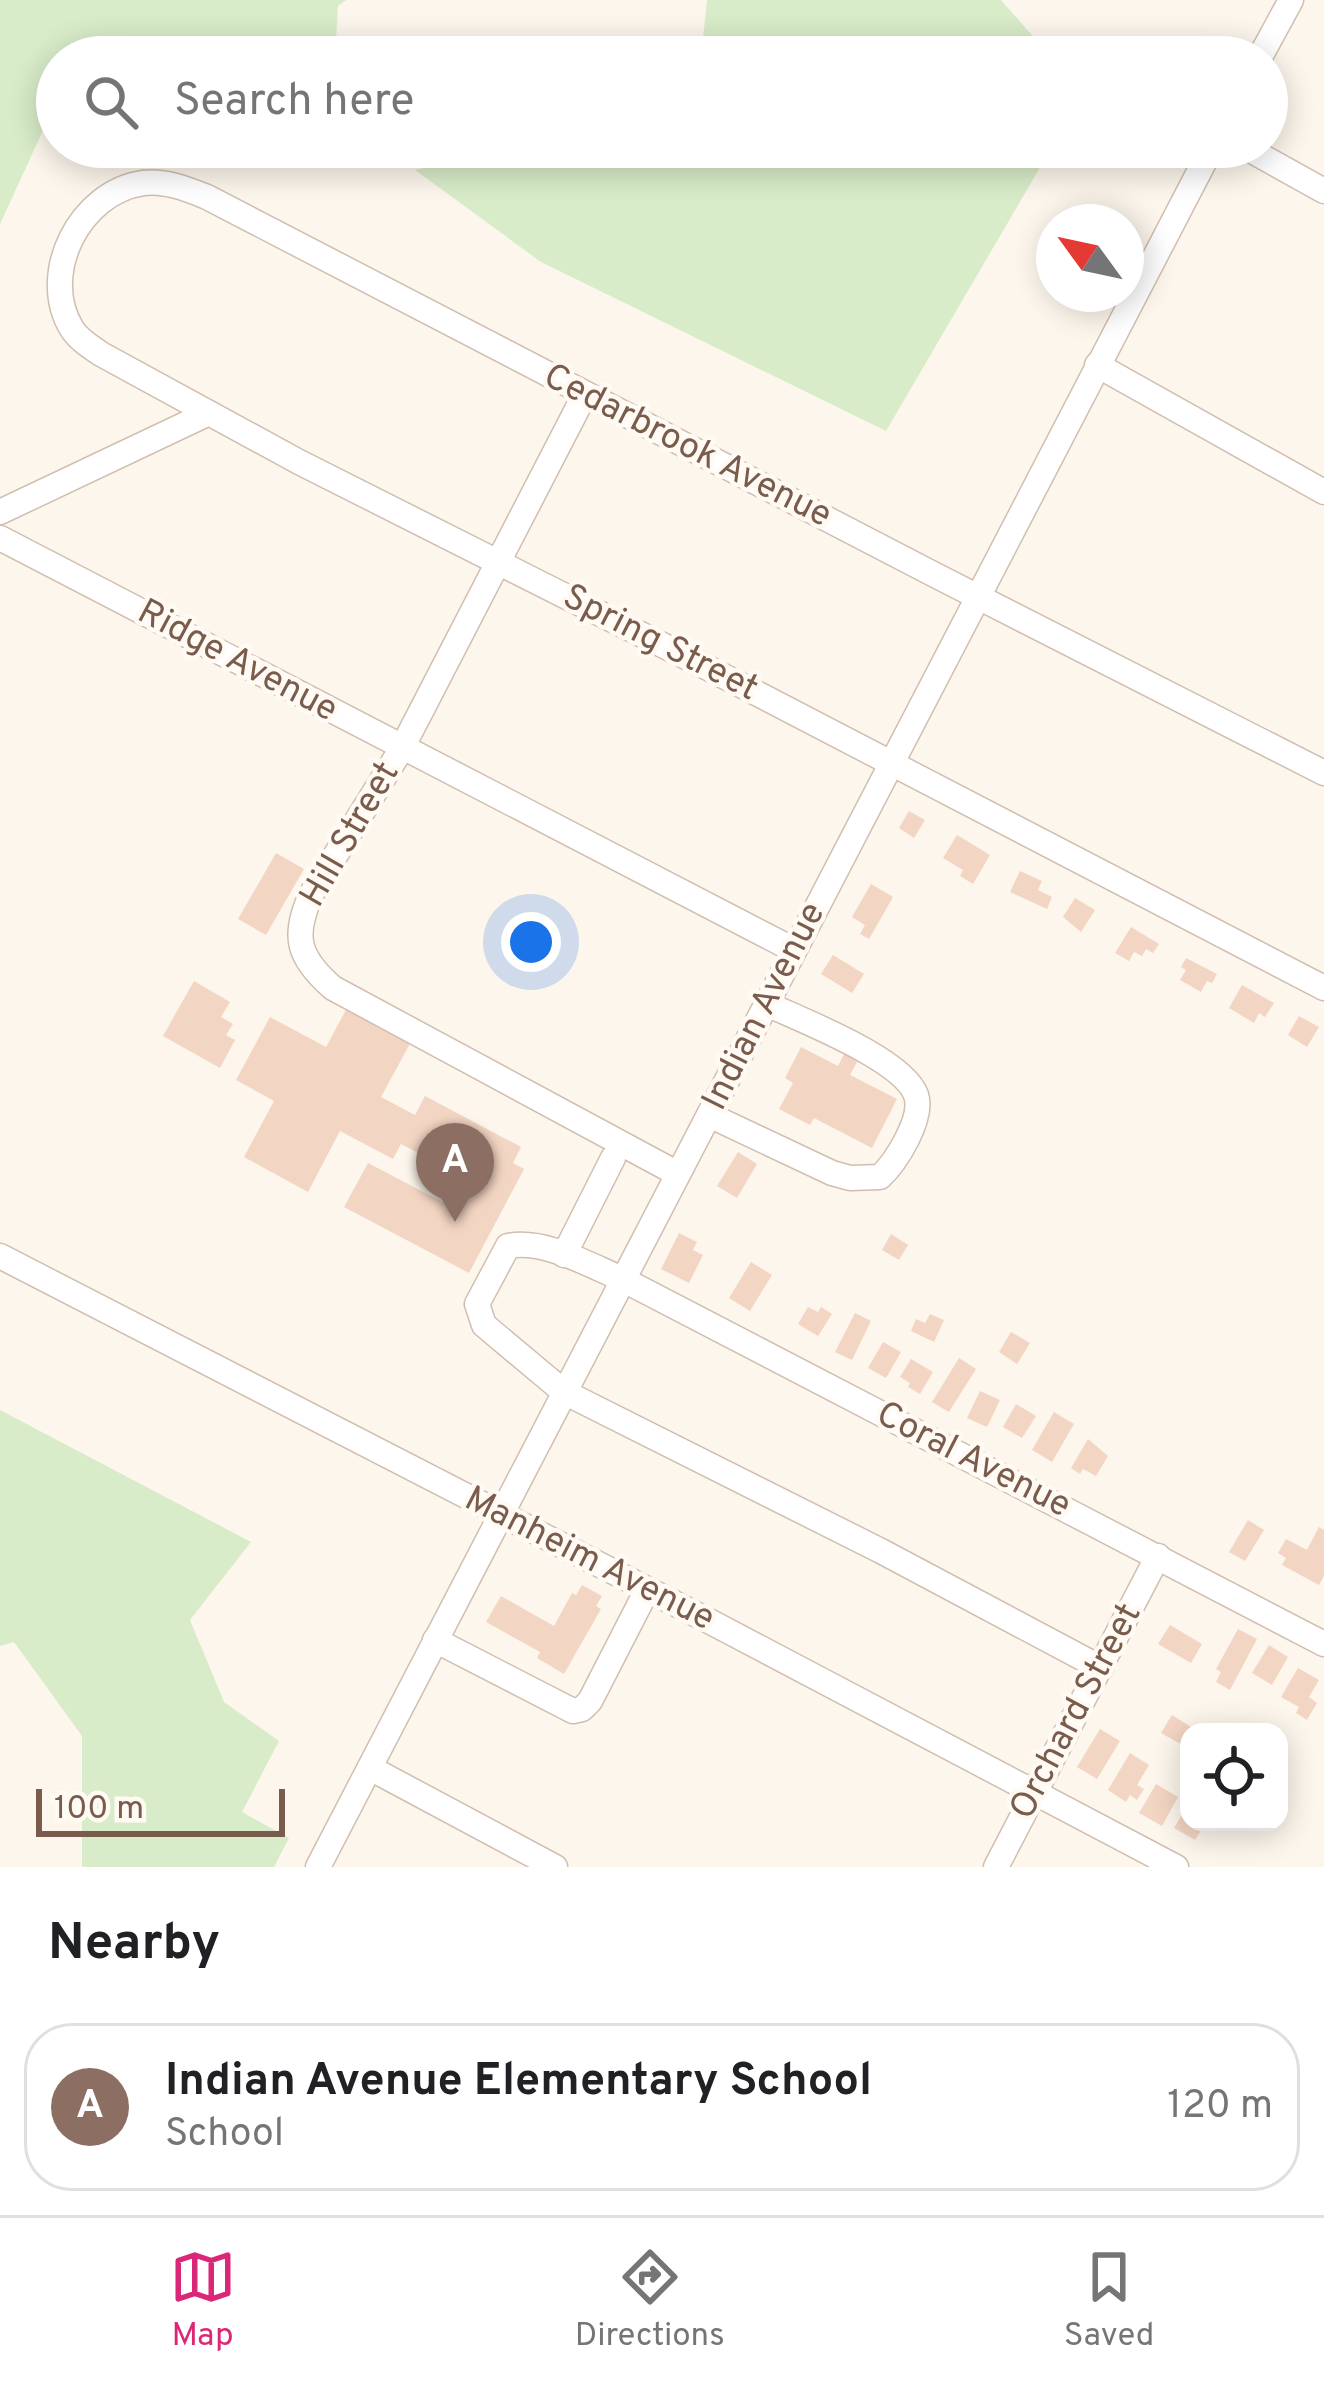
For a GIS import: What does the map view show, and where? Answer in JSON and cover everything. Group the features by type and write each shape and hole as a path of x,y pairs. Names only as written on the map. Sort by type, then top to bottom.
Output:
{"street":[{"path":"1271,36 1291,0"},
{"name":"Indian Avenue","path":"319,1867 1201,168"},
{"path":"1284,168 1324,190"},
{"name":"Cedarbrook Avenue","path":"66,252 77,225 120,191 142,183 179,186 207,197 1324,773"},
{"name":"Spring Street","path":"66,252 61,294 65,313 74,332 100,354 1324,988"},
{"path":"1097,364 1324,492"},
{"name":"Hill Street","path":"585,394 402,748 304,911 300,944 316,974 333,988 678,1174"},
{"path":"0,512 209,413"},
{"name":"Ridge Avenue","path":"0,538 794,950"},
{"path":"709,1115 850,1178 880,1178 905,1141 918,1113 916,1095 906,1080 865,1051 766,1004"},
{"path":"564,1256 613,1158"},
{"name":"Coral Avenue","path":"564,1392 484,1325 477,1304 508,1246 523,1243 622,1279 1324,1645"},
{"name":"Manheim Avenue","path":"0,1256 1176,1867"},
{"path":"564,1392 860,1540 1101,1668"},
{"name":"Orchard Street","path":"996,1867 1158,1556"},
{"path":"435,1640 573,1711 582,1709 647,1590"},
{"path":"370,1768 555,1867"}],"green space":[{"path":"0,0 346,0 338,6 336,36 36,36 36,146 0,224"},
{"path":"707,0 1001,0 1033,36 703,36"},
{"path":"1040,168 886,431 541,262 415,170"},
{"path":"0,1410 251,1542 190,1620 224,1702 279,1741 242,1812 289,1838 274,1867 82,1867 82,1736 14,1642 0,1646"}],"building":[{"path":"909,811 925,820 914,838 899,828"},
{"path":"957,835 990,855 973,884 960,876 963,870 943,858"},
{"path":"276,853 304,869 266,935 238,919"},
{"path":"1020,871 1042,881 1038,890 1052,897 1047,909 1010,892"},
{"path":"871,884 893,897 869,939 860,934 865,925 852,917"},
{"path":"1075,898 1095,910 1081,932 1063,917"},
{"path":"1131,927 1159,944 1153,953 1146,949 1142,956 1134,952 1129,961 1115,953"},
{"path":"833,955 864,974 852,993 821,974"},
{"path":"1186,958 1217,974 1201,992 1180,980"},
{"path":"194,981 230,1002 221,1017 233,1024 226,1035 235,1040 220,1068 163,1036"},
{"path":"1242,985 1274,1003 1254,1023 1229,1008"},
{"path":"348,1006 412,1040 381,1097 415,1115 425,1096 521,1147 513,1163 524,1169 469,1273 344,1207 368,1163 454,1208 471,1176 401,1144 393,1159 340,1131 308,1192 244,1157 274,1101 236,1080 270,1017 326,1047"},
{"path":"1299,1016 1319,1027 1307,1047 1288,1035"},
{"path":"849,1044 863,1051 850,1075 897,1099 872,1148 814,1118 810,1125 779,1109 793,1083 785,1078 801,1047 838,1066"},
{"path":"738,1152 757,1164 737,1198 717,1186"},
{"path":"679,1233 697,1242 693,1250 703,1255 689,1283 661,1269"},
{"path":"891,1234 908,1245 899,1260 882,1250"},
{"path":"751,1262 772,1275 750,1311 729,1298"},
{"path":"808,1307 818,1312 821,1307 832,1314 818,1336 798,1324"},
{"path":"855,1313 871,1321 852,1360 835,1352"},
{"path":"930,1314 944,1320 934,1342 911,1331 916,1319 925,1323"},
{"path":"1011,1332 1030,1343 1017,1364 999,1352"},
{"path":"883,1342 901,1352 886,1378 868,1368"},
{"path":"959,1358 976,1369 949,1412 932,1402"},
{"path":"911,1359 933,1372 920,1394 900,1377"},
{"path":"980,1391 1000,1400 987,1427 967,1418"},
{"path":"1016,1404 1036,1416 1022,1438 1003,1427"},
{"path":"1054,1412 1074,1424 1052,1462 1032,1450"},
{"path":"1088,1439 1108,1456 1096,1476 1071,1468"},
{"path":"1248,1520 1264,1530 1245,1561 1229,1552"},
{"path":"1319,1527 1324,1530 1324,1576 1319,1585 1282,1565 1286,1558 1278,1553 1286,1539 1307,1550"},
{"path":"582,1585 602,1596 596,1606 601,1609 564,1674 537,1658 540,1652 486,1622 501,1596 554,1626 572,1593 576,1595"},
{"path":"1170,1625 1202,1644 1191,1663 1158,1644"},
{"path":"1238,1629 1257,1639 1230,1690 1216,1682 1221,1672 1216,1669"},
{"path":"1269,1645 1288,1657 1272,1685 1252,1673"},
{"path":"1298,1668 1319,1680 1309,1697 1317,1703 1307,1720 1296,1713 1299,1707 1281,1697"},
{"path":"1172,1715 1185,1723 1180,1723 1180,1744 1161,1733"},
{"path":"1100,1729 1120,1741 1097,1779 1077,1767"},
{"path":"1130,1753 1149,1765 1137,1785 1144,1789 1137,1800 1130,1795 1126,1802 1108,1790"},
{"path":"1156,1784 1178,1797 1162,1826 1139,1813"},
{"path":"1180,1818 1180,1831 1200,1831 1195,1840 1174,1828"}],"place":[{"name":"Indian Avenue Elementary School","path":"455,1222"}]}
